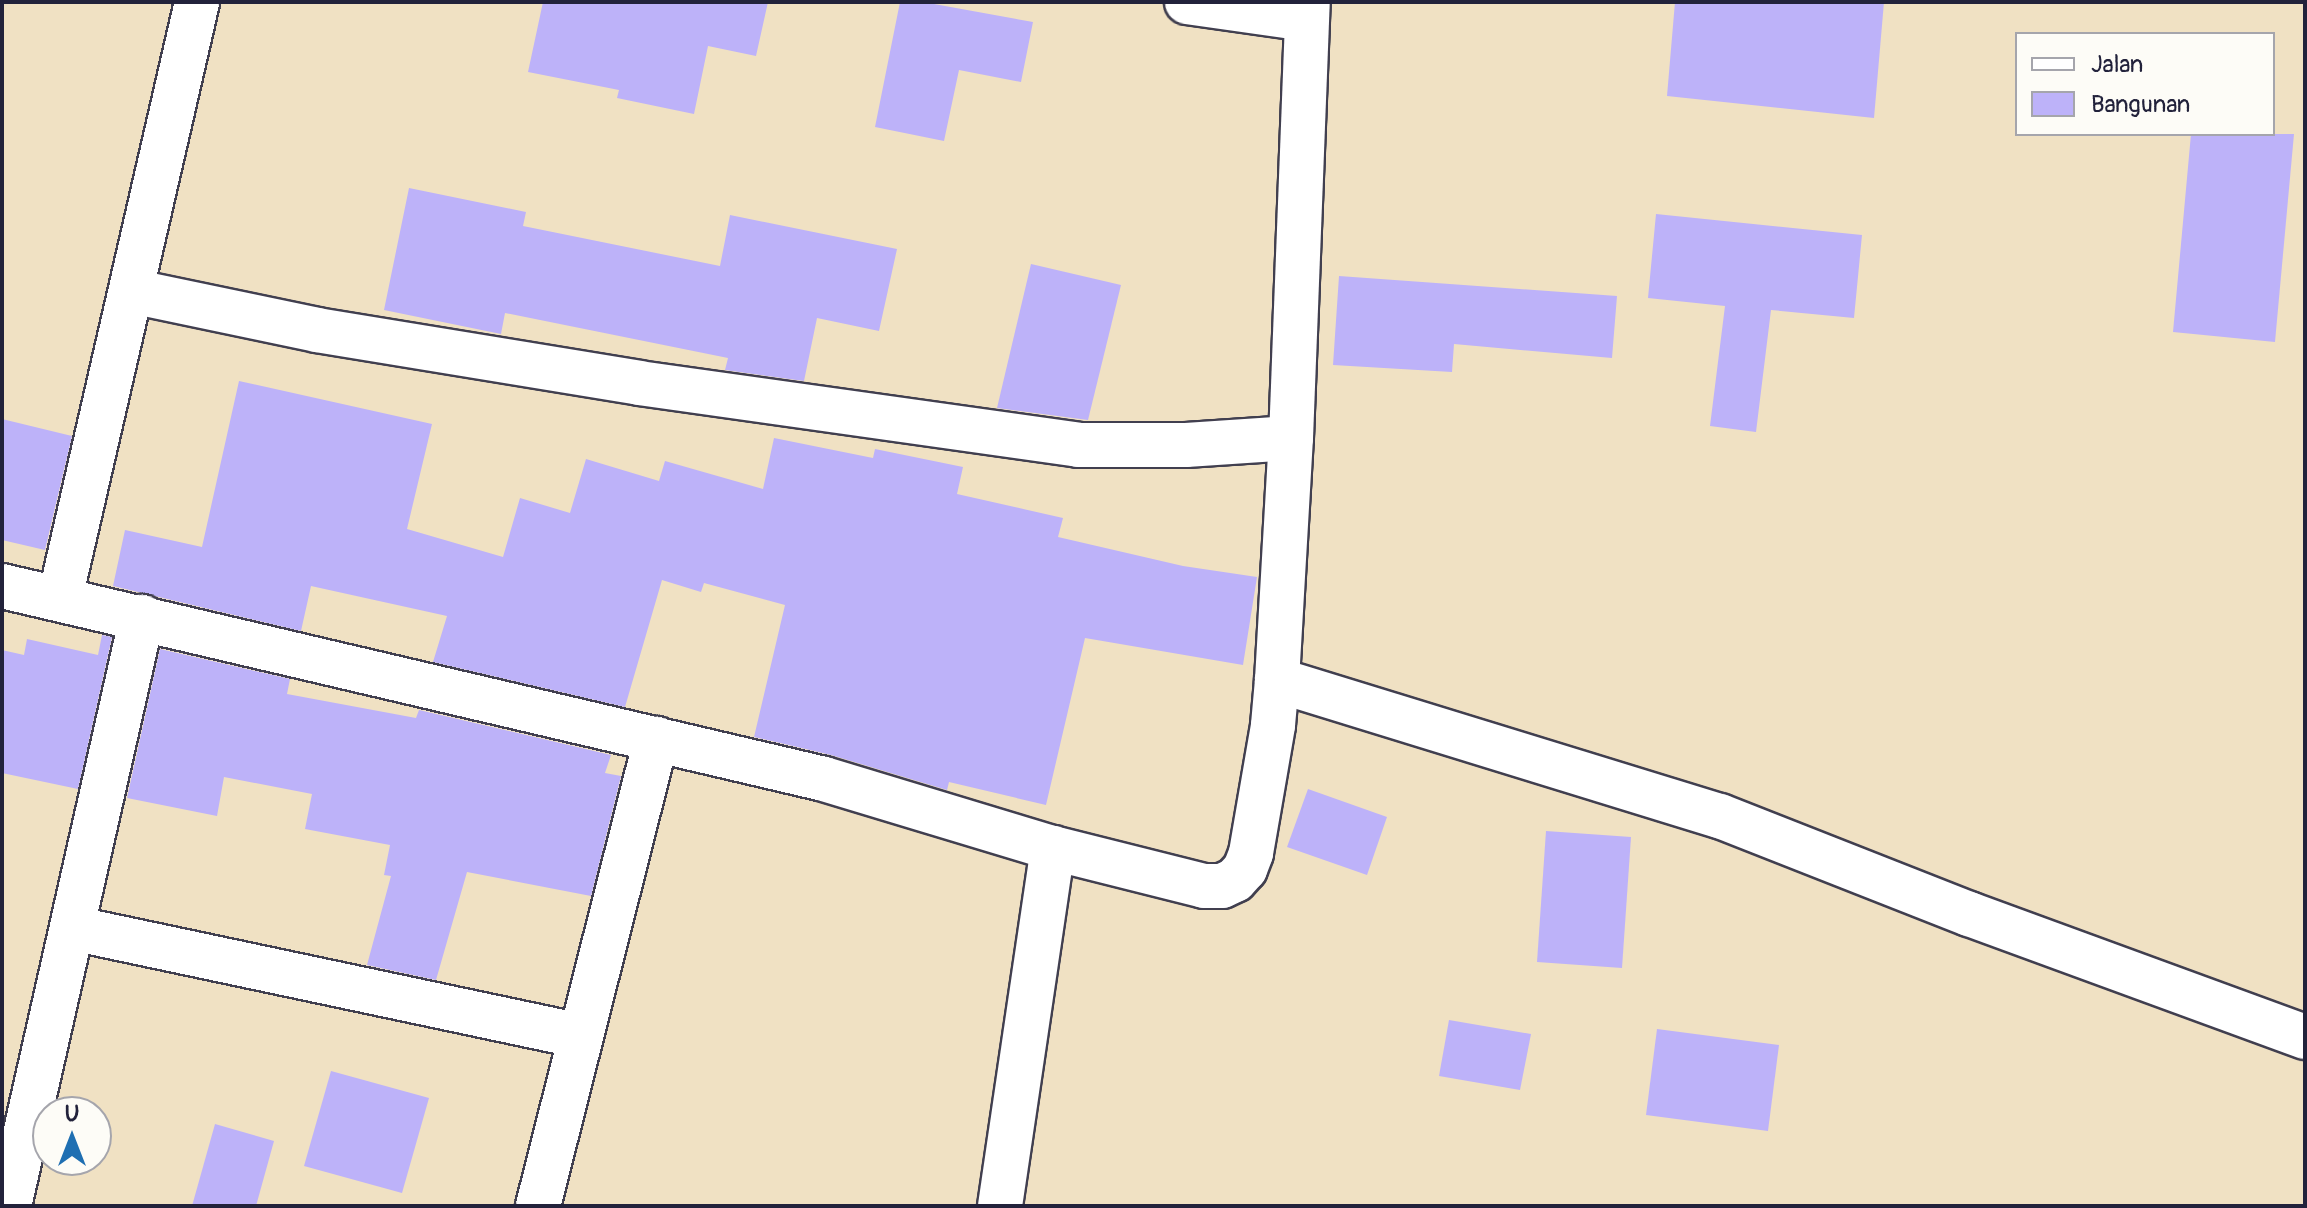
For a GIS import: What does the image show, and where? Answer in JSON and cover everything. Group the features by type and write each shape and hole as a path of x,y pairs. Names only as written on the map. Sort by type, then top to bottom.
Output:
{"street":[{"path":"60,598 197,2"},
{"path":"2,586 824,779 1053,848 1204,886 1222,886 1235,880 1245,869 1251,853 1273,725 1277,680 1291,438 1307,10 1187,2"},
{"path":"131,291 317,330 593,375 1078,445 1186,445 1291,438"},
{"path":"9,1206 12,1146 72,928 142,617"},
{"path":"1277,680 1720,816 1969,914 2305,1037"},
{"path":"538,1206 656,739"},
{"path":"1000,1206 1053,848"},
{"path":"72,928 581,1036"}],"building":[{"path":"543,2 768,2 756,56 708,46 694,114 617,98 619,90 528,72"},
{"path":"900,2 923,2 1033,22 1021,82 959,70 944,141 875,127"},
{"path":"1675,2 1884,2 1874,118 1667,96"},
{"path":"2294,134 2275,342 2173,332 2191,136"},
{"path":"409,188 526,212 523,226 720,266 730,215 897,249 879,331 817,318 804,381 725,370 728,358 505,313 501,334 384,310"},
{"path":"1656,214 1862,235 1854,318 1771,310 1756,432 1710,426 1725,306 1648,298"},
{"path":"1031,264 1121,285 1088,420 997,408"},
{"path":"1339,276 1617,296 1612,358 1454,344 1452,372 1333,365"},
{"path":"239,381 432,424 407,529 503,557 520,498 570,513 586,459 659,481 665,461 763,489 774,438 873,458 875,449 963,467 957,494 1063,518 1058,537 1183,566 1257,577 1243,665 1085,638 1046,805 949,782 947,790 831,755 754,737 785,605 704,583 701,592 662,580 625,707 433,662 447,616 311,586 301,631 113,586 125,530 202,547"},
{"path":"2,419 72,436 45,550 2,540"},
{"path":"102,635 112,637 78,789 2,773 2,650 24,655 27,639 98,655"},
{"path":"160,649 290,679 287,694 416,718 419,710 611,755 605,773 621,776 591,896 467,872 436,980 367,965 391,876 384,875 390,845 305,829 312,794 224,777 217,816 127,798"},
{"path":"1308,789 1387,817 1367,875 1287,847"},
{"path":"1546,831 1631,837 1622,968 1537,962"},
{"path":"1449,1020 1531,1034 1520,1090 1439,1076"},
{"path":"1657,1029 1779,1045 1768,1131 1646,1115"},
{"path":"331,1071 429,1098 402,1193 304,1166"},
{"path":"215,1124 274,1141 256,1206 192,1206"}]}
